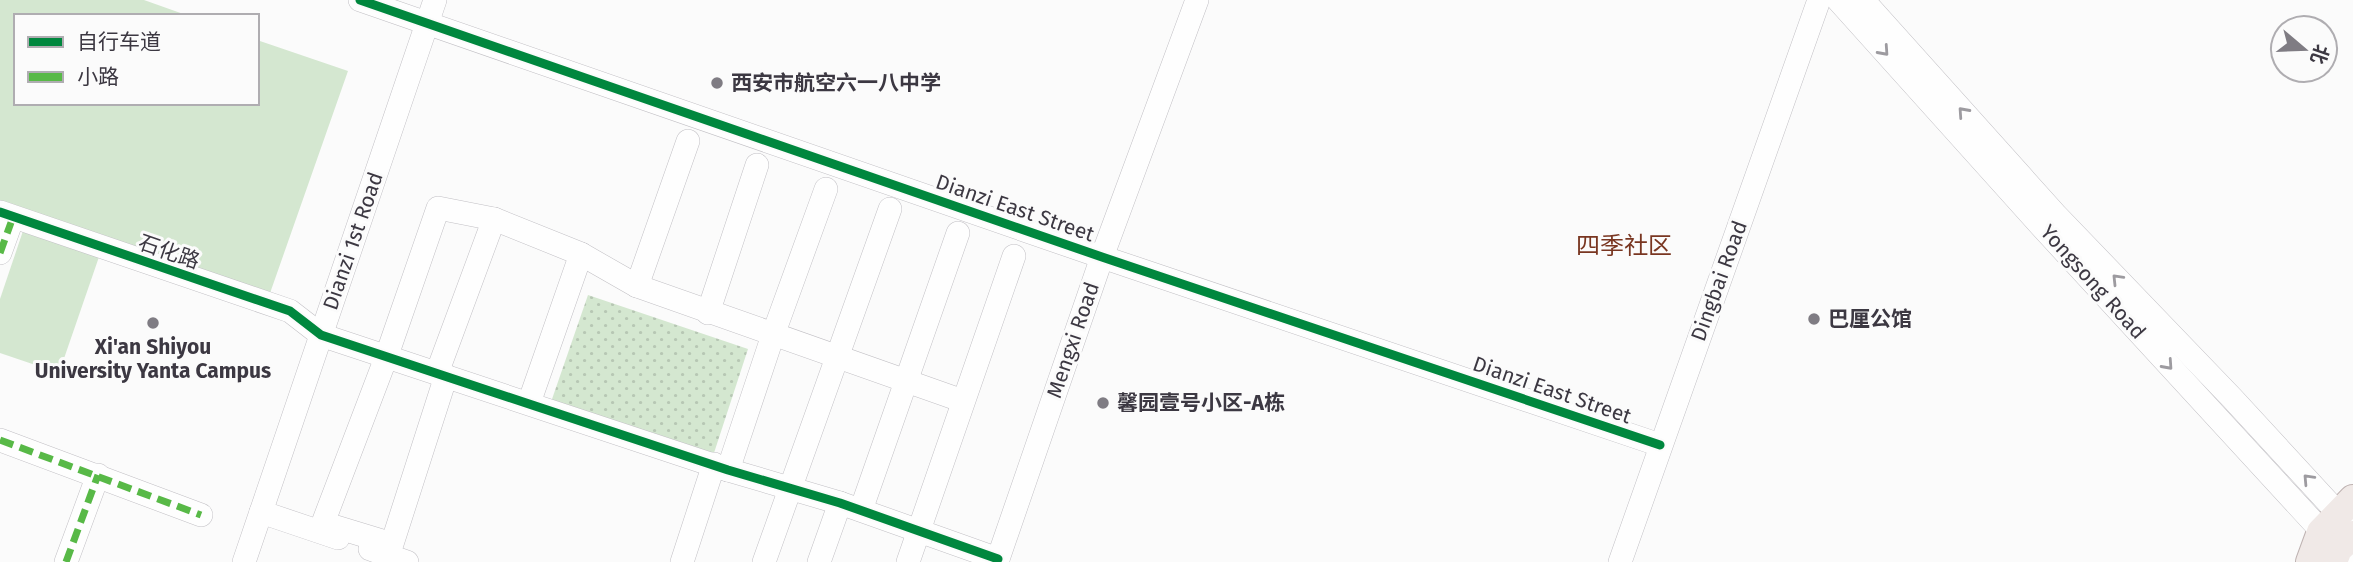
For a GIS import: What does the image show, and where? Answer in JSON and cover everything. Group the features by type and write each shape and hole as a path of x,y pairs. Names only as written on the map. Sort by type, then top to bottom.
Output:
{"main road":[{"path":"2310,562 2343,535"}],"street":[{"name":"Dianzi East Street","path":"360,0 1102,257 1660,445"},
{"name":"Dianzi 1st Road","path":"244,562 435,0"},
{"name":"Mengxi Road","path":"997,560 1102,257 1197,0"},
{"name":"Dingbai Road","path":"1620,562 1819,0"},
{"name":"Yongsong Road","path":"1838,0 2042,227 2343,535"},
{"name":"Yongsong Road","path":"1863,0 2343,535"},
{"path":"637,286 688,141"},
{"path":"708,313 758,166"},
{"path":"682,562 773,335 827,189"},
{"path":"494,219 441,374 392,544 323,523 387,355 438,208 494,219 581,254 637,286 963,401"},
{"path":"764,562 890,209"},
{"name":"石化路","path":"6,215 289,311 321,335"},
{"path":"0,253 6,215"},
{"path":"820,562 850,506 906,382 958,233"},
{"path":"529,403 581,254"},
{"path":"908,562 1014,256"},
{"path":"321,335 721,467 850,506 997,560"},
{"path":"0,440 201,514"},
{"path":"66,562 97,475"},
{"path":"261,512 407,562"}],"green space":[{"path":"0,0 144,0 183,14 14,14 14,105 259,105 259,41 348,71 269,296 0,202"},
{"path":"24,228 100,254 59,373 0,353 0,299"},
{"path":"588,295 748,349 713,456 551,402"}],"marked path":[{"path":"0,253 13,217"},
{"path":"0,440 201,515"},
{"path":"66,562 98,475"}],"cycle path":[{"path":"360,0 1102,257 1660,445"},
{"path":"0,212 290,311 321,335 728,470 840,503 998,559"}],"place":[{"name":"西安市航空六一八中学","path":"717,83"},
{"name":"巴厘公馆","path":"1814,319"},
{"name":"Xi'an Shiyou University Yanta Campus","path":"153,323"},
{"name":"馨园壹号小区-A栋","path":"1103,403"}],"district":[{"name":"四季社区","path":"1624,246"}]}
